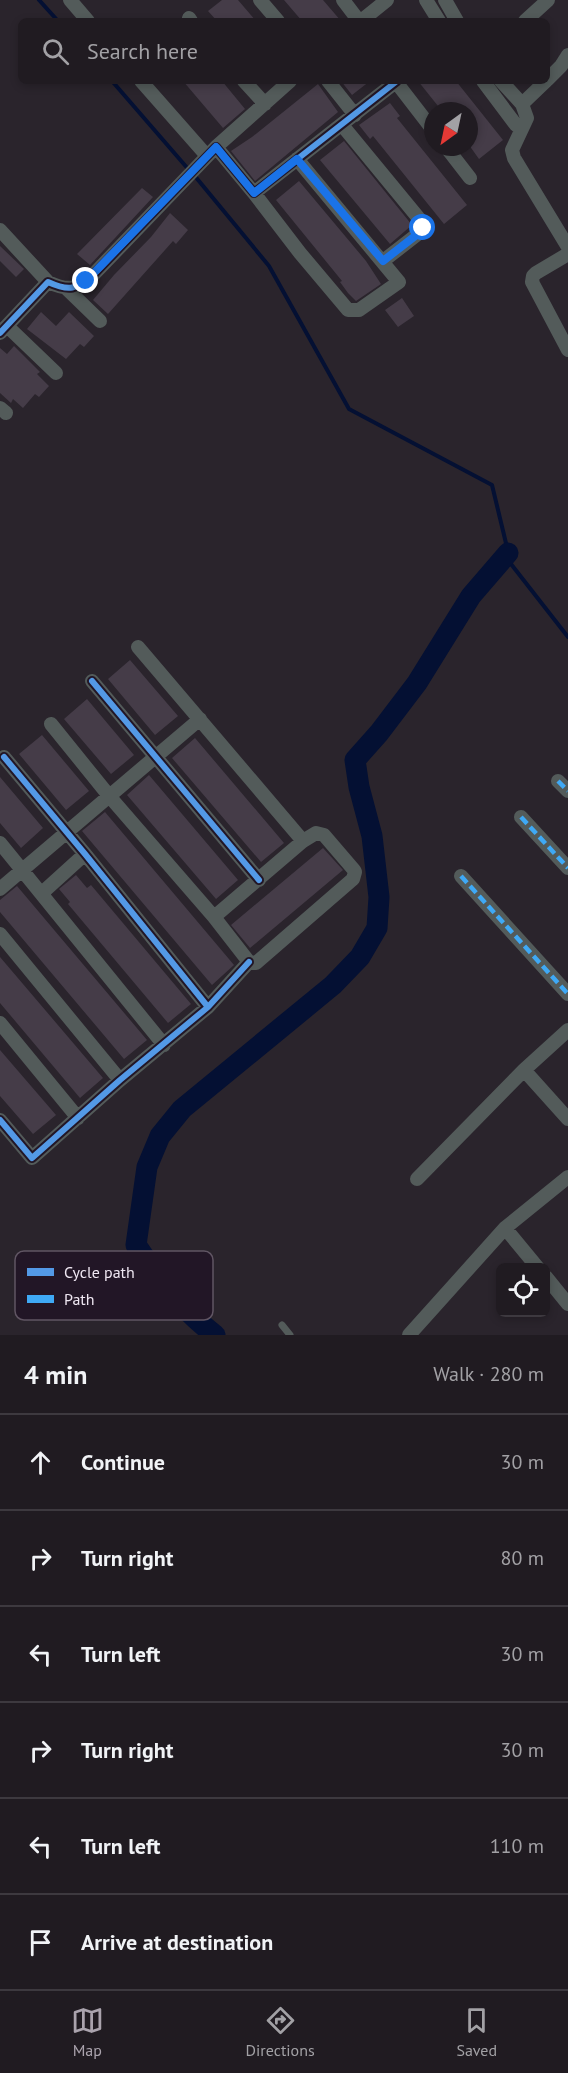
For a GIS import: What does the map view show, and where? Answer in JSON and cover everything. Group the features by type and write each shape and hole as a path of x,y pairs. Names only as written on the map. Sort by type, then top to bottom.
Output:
{"street":[{"path":"70,0 85,18"},
{"path":"260,0 275,18"},
{"path":"343,0 358,18"},
{"path":"364,18 387,0"},
{"path":"426,0 437,18"},
{"path":"445,0 455,18"},
{"path":"528,18 548,0"},
{"path":"550,76 568,55"},
{"path":"144,84 208,155 254,193 348,310 359,310 399,282 297,159"},
{"path":"247,84 265,104"},
{"path":"67,289 80,286 93,274 208,155 287,84"},
{"path":"330,84 355,115"},
{"path":"254,193 392,84"},
{"path":"398,84 424,118"},
{"path":"485,84 516,125"},
{"path":"504,84 522,104 527,118 512,150 514,158 568,247"},
{"path":"522,104 542,84"},
{"path":"342,125 421,220 423,228 419,233 383,261"},
{"path":"453,156 470,178"},
{"path":"0,230 48,282 67,289 100,321"},
{"path":"568,254 536,273 532,282 568,350"},
{"path":"48,282 3,329 57,373"},
{"path":"138,647 303,841"},
{"path":"92,681 259,880"},
{"path":"0,889 200,719"},
{"path":"51,724 110,797 214,917 249,962 256,963 355,876 354,870 324,835 316,833 303,841 214,917"},
{"path":"4,758 67,832 208,1007"},
{"path":"558,781 568,791"},
{"path":"521,818 568,868"},
{"path":"0,843 164,1045"},
{"path":"42,892 85,854"},
{"path":"461,876 568,994"},
{"path":"0,933 120,1080"},
{"path":"0,1120 32,1158 120,1080 208,1007 249,962"},
{"path":"0,1023 78,1118"},
{"path":"417,1179 524,1070 568,1030"},
{"path":"524,1070 568,1119"},
{"path":"409,1335 505,1228 565,1185"},
{"path":"505,1228 534,1263"},
{"path":"550,1281 568,1304"}],"lane":[{"path":"282,1325 290,1335"}],"building":[{"path":"222,0 238,0 253,18 214,18 208,11"},
{"path":"284,0 323,0 338,18 299,18"},
{"path":"186,84 224,84 245,109 223,128"},
{"path":"318,84 338,112 255,181 231,151"},
{"path":"343,84 366,84 352,95"},
{"path":"420,84 458,84 473,102 435,102"},
{"path":"390,103 400,116 397,118 424,152 424,156 428,156 467,205 444,224 373,136 370,139 359,125"},
{"path":"478,109 503,140 479,159 477,156"},
{"path":"344,141 412,225 390,244 320,160"},
{"path":"299,181 366,261 381,284 356,301 276,200"},
{"path":"142,188 153,197 90,265 77,254"},
{"path":"170,213 188,230 176,244 173,241 108,314 93,300"},
{"path":"0,246 24,269 16,277 0,261"},
{"path":"402,298 414,316 398,327 385,310"},
{"path":"41,312 56,326 69,312 94,336 84,347 80,344 66,359 27,329"},
{"path":"14,346 40,372 37,374 49,386 39,397 35,394 23,408 13,399 11,403 0,393 0,348 7,354"},
{"path":"130,660 178,716 155,735 108,679"},
{"path":"87,699 134,755 111,774 64,719"},
{"path":"42,735 89,791 66,810 19,754"},
{"path":"195,738 284,843 261,862 172,758"},
{"path":"149,775 238,880 216,899 127,795"},
{"path":"0,777 43,828 21,848 0,823"},
{"path":"105,812 234,965 212,985 82,831"},
{"path":"323,848 343,870 250,948 231,925"},
{"path":"76,875 87,888 91,885 191,1004 168,1023 68,904 70,902 59,889"},
{"path":"17,886 147,1040 124,1059 0,912 0,900"},
{"path":"0,957 103,1078 80,1098 0,1003"},
{"path":"0,1050 56,1115 33,1134 0,1096"}],"waterway":[{"path":"39,0 55,18"},
{"path":"115,84 189,170"},
{"path":"194,175 269,266 349,409 492,485 511,564 568,637"},
{"path":"140,1251 136,1245 147,1167 160,1136 182,1109 333,985 360,957 377,928 379,897 372,836 359,787 355,760 417,683 471,596 508,553"},
{"path":"198,1320 215,1335"}],"marked path":[{"path":"558,781 568,791"},
{"path":"521,817 568,868"},
{"path":"461,876 568,994"}],"cycle path":[{"path":"0,333 48,282 72,288 93,275 216,147 254,193 393,84"},
{"path":"92,681 259,880"},
{"path":"4,757 208,1007"},
{"path":"0,1120 32,1158 120,1080 208,1007 249,962"}],"route":[{"path":"86,281 216,147 254,193 297,159 383,261 423,228"}]}
